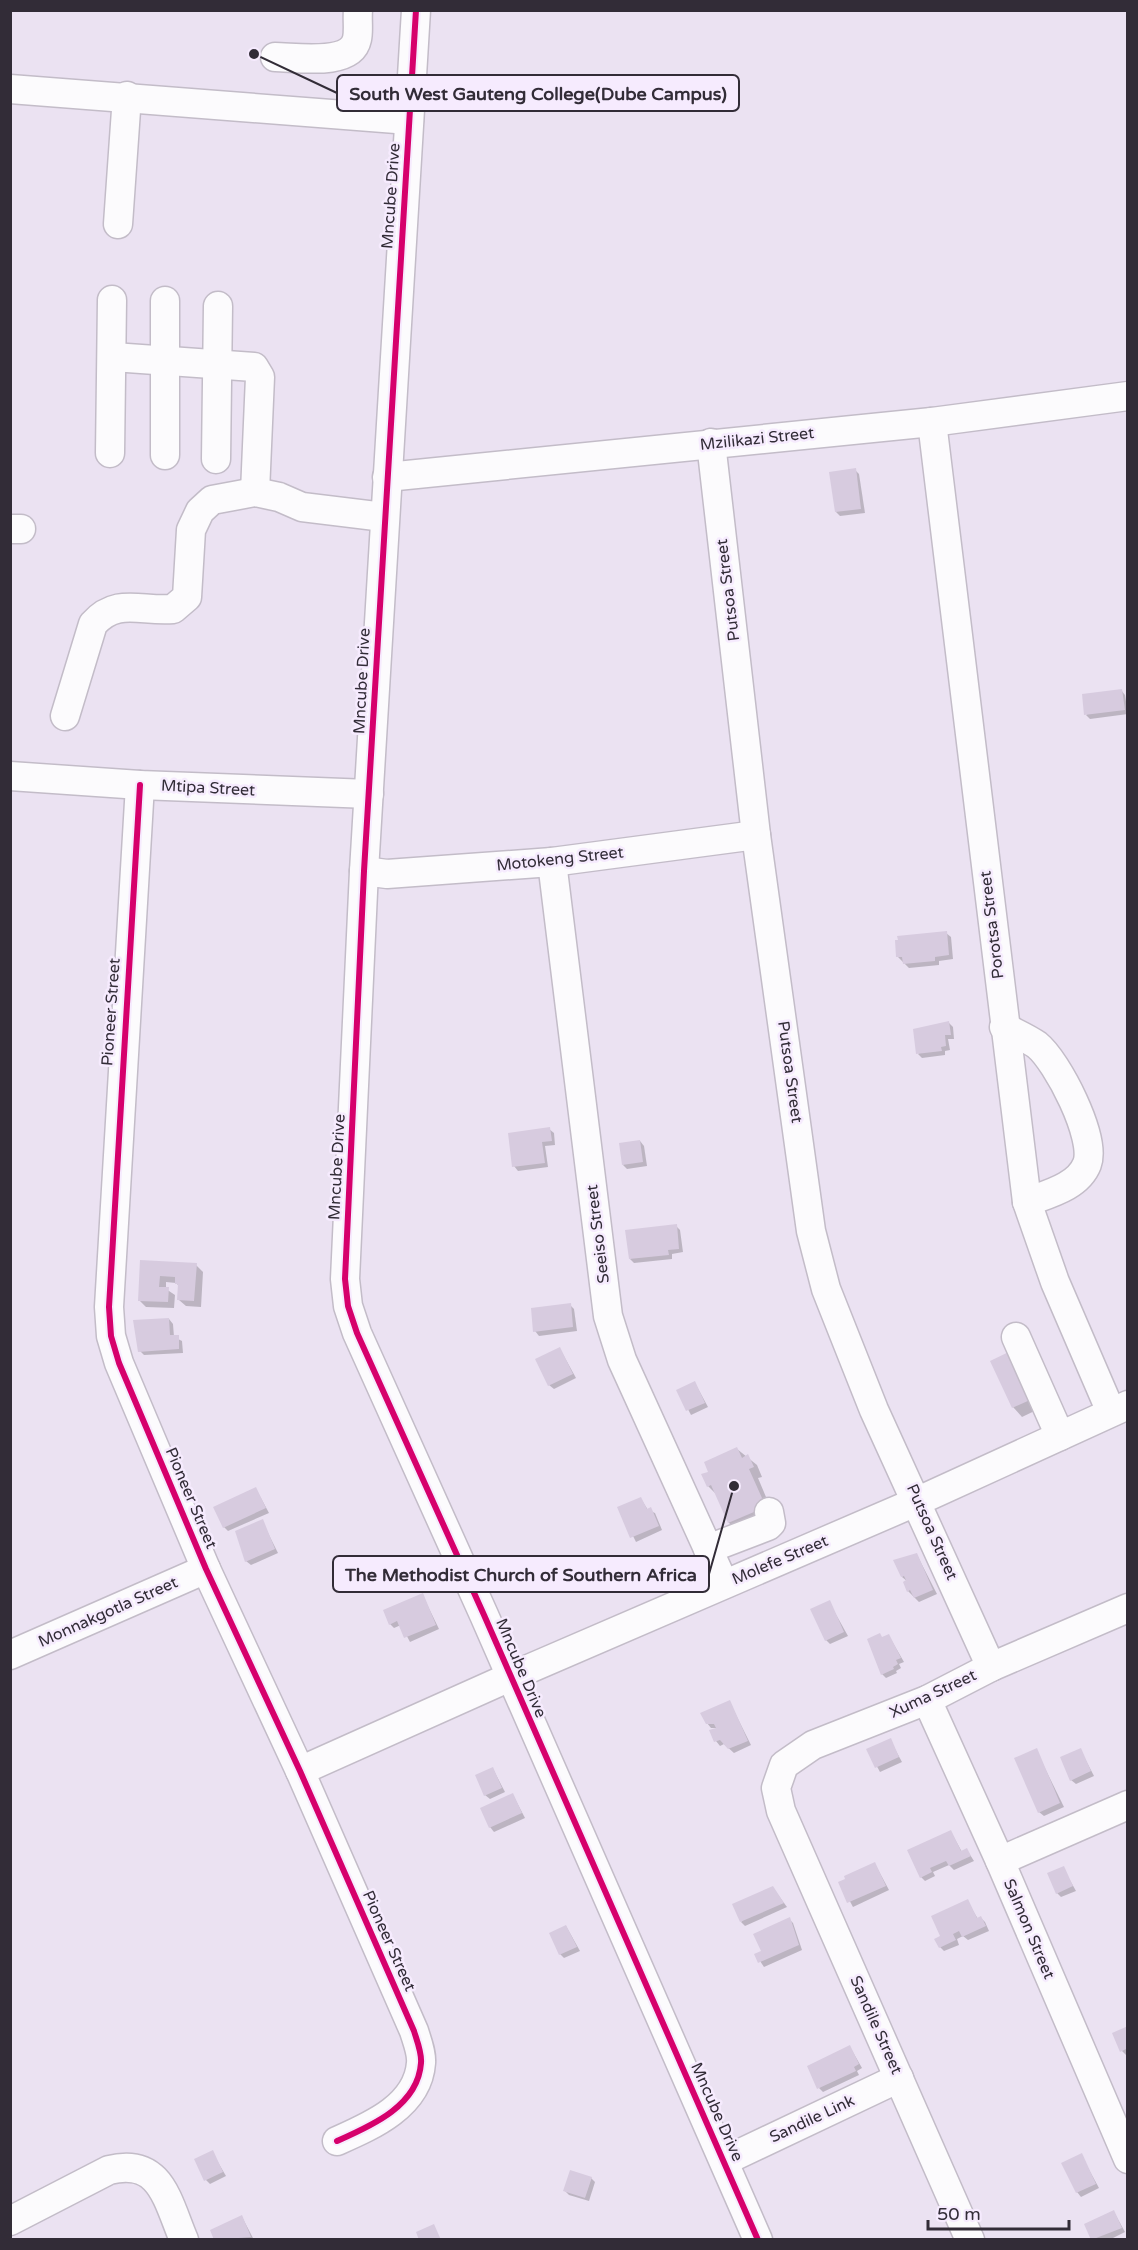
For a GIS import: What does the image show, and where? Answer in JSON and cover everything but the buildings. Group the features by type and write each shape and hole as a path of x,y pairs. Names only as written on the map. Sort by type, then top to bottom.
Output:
{"street":[{"path":"275,57 327,58 345,54 357,40 358,10"},
{"name":"Mncube Drive","path":"416,10 364,871 345,1279 348,1306 357,1333 758,2240"},
{"path":"10,89 127,96 409,120"},
{"path":"118,224 127,96"},
{"path":"110,453 112,300"},
{"path":"165,301 165,455"},
{"path":"216,459 218,306"},
{"path":"113,357 254,367 259,374 255,492"},
{"name":"Mzilikazi Street","path":"387,477 932,422 1128,396"},
{"name":"Porotsa Street","path":"932,422 1027,1202 1055,1282 1119,1409"},
{"name":"Putsoa Street","path":"711,443 756,835 811,1231 826,1289 874,1410 918,1502 991,1667"},
{"path":"65,716 93,624 108,610 118,607 161,610 173,609 180,604 188,591 191,530 200,511 212,500 255,492 279,497 302,507 384,517"},
{"name":"Mtipa Street","path":"10,776 140,785 369,794"},
{"name":"Pioneer Street","path":"140,785 120,1094 109,1307 111,1336 119,1363 206,1569 300,1771 414,2031 422,2060 418,2080 404,2101 387,2115 337,2141"},
{"name":"Motokeng Street","path":"364,871 387,874 552,862 756,835"},
{"name":"Seeiso Street","path":"552,862 608,1316 622,1360 724,1584"},
{"path":"1004,1028 1037,1045 1056,1066 1084,1129 1089,1149 1087,1164 1076,1180 1059,1190 1027,1202"},
{"path":"1016,1337 1060,1436"},
{"name":"Molefe Street","path":"300,1771 510,1677 918,1502 1119,1409"},
{"path":"708,1549 768,1526 771,1523 769,1512"},
{"name":"Monnakgotla Street","path":"11,1654 206,1569"},
{"name":"Xuma Street","path":"781,1810 776,1788 784,1765 813,1745 927,1700 991,1667 1128,1608"},
{"name":"Salmon Street","path":"927,1700 1000,1861 1128,2159"},
{"path":"1000,1861 1128,1805"},
{"name":"Sandile Street","path":"781,1810 970,2240"},
{"name":"Sandile Link","path":"724,2161 899,2078"},
{"path":"10,2221 109,2170 126,2166 141,2168 153,2176 164,2193 184,2240"}],"cycle path":[{"path":"416,10 364,871 345,1279 348,1306 357,1333 484,1615 758,2240"},
{"path":"140,785 109,1307 111,1336 119,1363 206,1569 300,1771 419,2047 421,2063 418,2078 402,2103 378,2121 337,2141"}],"place":[{"name":"South West Gauteng College(Dube Campus)","path":"254,54"},
{"name":"The Methodist Church of Southern Africa","path":"734,1486"}]}
